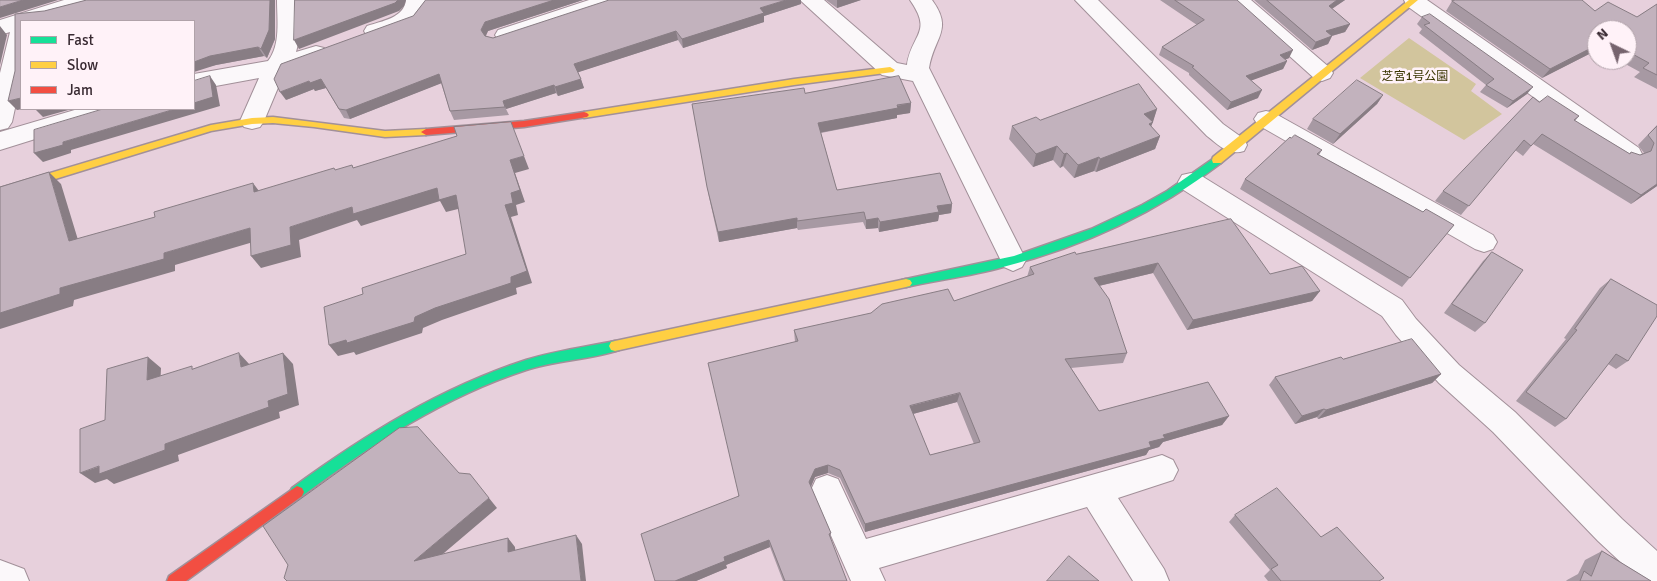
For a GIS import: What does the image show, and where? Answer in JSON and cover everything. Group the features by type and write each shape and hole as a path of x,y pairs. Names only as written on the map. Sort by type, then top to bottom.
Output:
{"street":[{"path":"31,20 54,9 94,0"},
{"path":"252,121 276,66 284,56 288,44 288,0"},
{"path":"358,38 408,18 417,8 417,0"},
{"path":"497,38 566,6 610,0"},
{"path":"811,0 881,60 890,70"},
{"path":"921,0 930,15 933,29 919,56 918,68 1014,260"},
{"path":"1086,0 1215,130 1235,145"},
{"path":"1238,0 1322,74"},
{"path":"174,581 363,444 400,420 465,388 495,376 526,365 1014,260 1128,218 1154,205 1191,182 1322,74 1405,2 1630,154"},
{"path":"0,28 20,24"},
{"path":"0,122 20,33"},
{"path":"195,82 216,75 276,66 332,48"},
{"path":"0,192 211,128 252,121 273,120 314,124 385,134 455,130 524,124 794,82 890,70 921,74"},
{"path":"0,141 101,110"},
{"path":"1266,119 1484,242"},
{"path":"1191,182 1392,308 1406,327 1449,374 1504,422 1610,530 1657,573"},
{"path":"827,490 863,570 1095,490 1162,470"},
{"path":"1095,490 1152,581"},
{"path":"0,578 12,581"}],"green space":[{"name":"芝宮1号公園","path":"1409,38 1476,84 1471,91 1502,114 1464,140 1360,78"}],"building":[{"path":"0,0 23,0 0,7"},
{"path":"87,0 270,0 269,30 261,49 258,47 210,56 195,62 195,20 20,20 20,98 8,101 15,71 15,14 44,11"},
{"path":"295,0 398,0 395,3 294,40"},
{"path":"426,0 554,0 485,22 481,30 485,36 493,38 609,0 786,0 760,8 764,13 682,39 676,31 574,64 581,79 555,87 554,85 503,101 505,107 450,111 439,74 346,110 339,109 321,79 310,83 309,81 280,92 274,79 281,64 413,16"},
{"path":"1175,0 1237,0 1293,50 1280,55 1287,61 1246,76 1262,90 1231,102 1192,67 1194,66 1162,47 1204,20"},
{"path":"1267,0 1337,0 1329,6 1350,24 1326,31 1332,36 1316,42"},
{"path":"1582,0 1595,11 1608,2 1637,17 1657,4 1657,75 1643,68 1649,63 1637,56 1637,20 1587,20 1587,50 1550,69 1452,1"},
{"path":"1430,14 1533,87 1513,101 1486,85 1494,79 1424,25 1430,23 1422,17"},
{"path":"210,76 213,97 195,103 195,81"},
{"path":"899,76 911,103 897,105 898,108 818,123 837,190 940,173 952,204 937,206 939,212 880,222 878,218 866,220 864,212 797,221 797,218 718,232 707,187 692,104 804,88 805,93"},
{"path":"1357,80 1383,95 1340,134 1313,119"},
{"path":"1139,84 1157,109 1144,114 1153,122 1149,124 1160,136 1100,159 1099,157 1078,165 1067,153 1064,154 1057,146 1036,154 1012,126 1036,117 1040,120"},
{"path":"1548,96 1579,116 1574,120 1630,154 1631,152 1640,155 1651,151 1654,143 1648,135 1657,126 1657,184 1641,195 1542,134 1531,146 1524,140 1469,206 1443,191 1533,97 1539,102"},
{"path":"100,110 172,110 63,142 63,145 34,153 34,130"},
{"path":"511,122 524,156 510,160 520,190 511,193 513,203 505,205 527,271 511,277 511,283 435,308 415,317 414,322 347,343 346,340 329,345 324,307 363,294 362,288 466,254 456,195 439,200 437,188 353,214 352,207 290,227 291,245 251,256 250,228 164,253 164,259 60,288 60,294 0,313 0,187 49,172 69,241 155,217 154,212 253,183 254,192 334,168 335,170 352,165 353,168 457,136 454,127"},
{"path":"1295,135 1322,150 1317,154 1423,212 1426,209 1454,225 1410,278 1245,179 1290,137"},
{"path":"1231,219 1270,274 1302,266 1320,291 1193,320 1158,263 1094,278 1109,299 1127,353 1065,359 1099,411 1208,382 1229,416 1163,435 1165,438 1149,442 1151,447 865,524 840,470 828,465 815,469 809,482 831,533 829,534 847,581 785,581 769,540 724,557 725,561 675,581 655,581 641,534 739,496 708,363 798,341 794,330 871,313 882,304 948,289 954,301 1034,274 1030,267 1075,252 1076,254","holes":["960,393 980,442 930,455 910,406"]},
{"path":"1492,252 1523,270 1485,323 1452,304"},
{"path":"1611,279 1657,305 1657,316 1628,361 1616,354 1566,419 1526,392 1577,330 1575,329"},
{"path":"1412,339 1441,374 1302,416 1275,377 1341,357 1343,359"},
{"path":"239,353 241,367 283,353 288,394 268,401 269,407 165,444 165,450 99,474 99,466 80,473 80,429 105,420 107,369 148,357 147,380 192,366 192,369"},
{"path":"418,427 459,473 470,474 489,498 414,561 508,538 508,552 576,535 581,581 287,581 284,578 288,565 263,526 399,428"},
{"path":"1277,488 1321,537 1337,527 1384,578 1379,581 1281,581 1271,569 1278,565 1235,515"},
{"path":"1602,551 1651,581 1580,581 1584,571 1591,576"},
{"path":"1069,556 1099,581 1047,581"}],"traffic: fast":[{"path":"906,283 1014,260 1095,232 1146,208 1194,178 1217,160"},
{"path":"297,492 378,436 464,388 537,362 615,346"}],"traffic: slow":[{"path":"1217,160 1414,0"},
{"path":"584,115 794,82 890,70"},
{"path":"0,192 211,128 252,121 273,120 314,124 385,134 426,132"},
{"path":"615,346 906,283"}],"traffic: jam":[{"path":"426,132 524,124 584,115"},
{"path":"174,581 297,492"}]}
